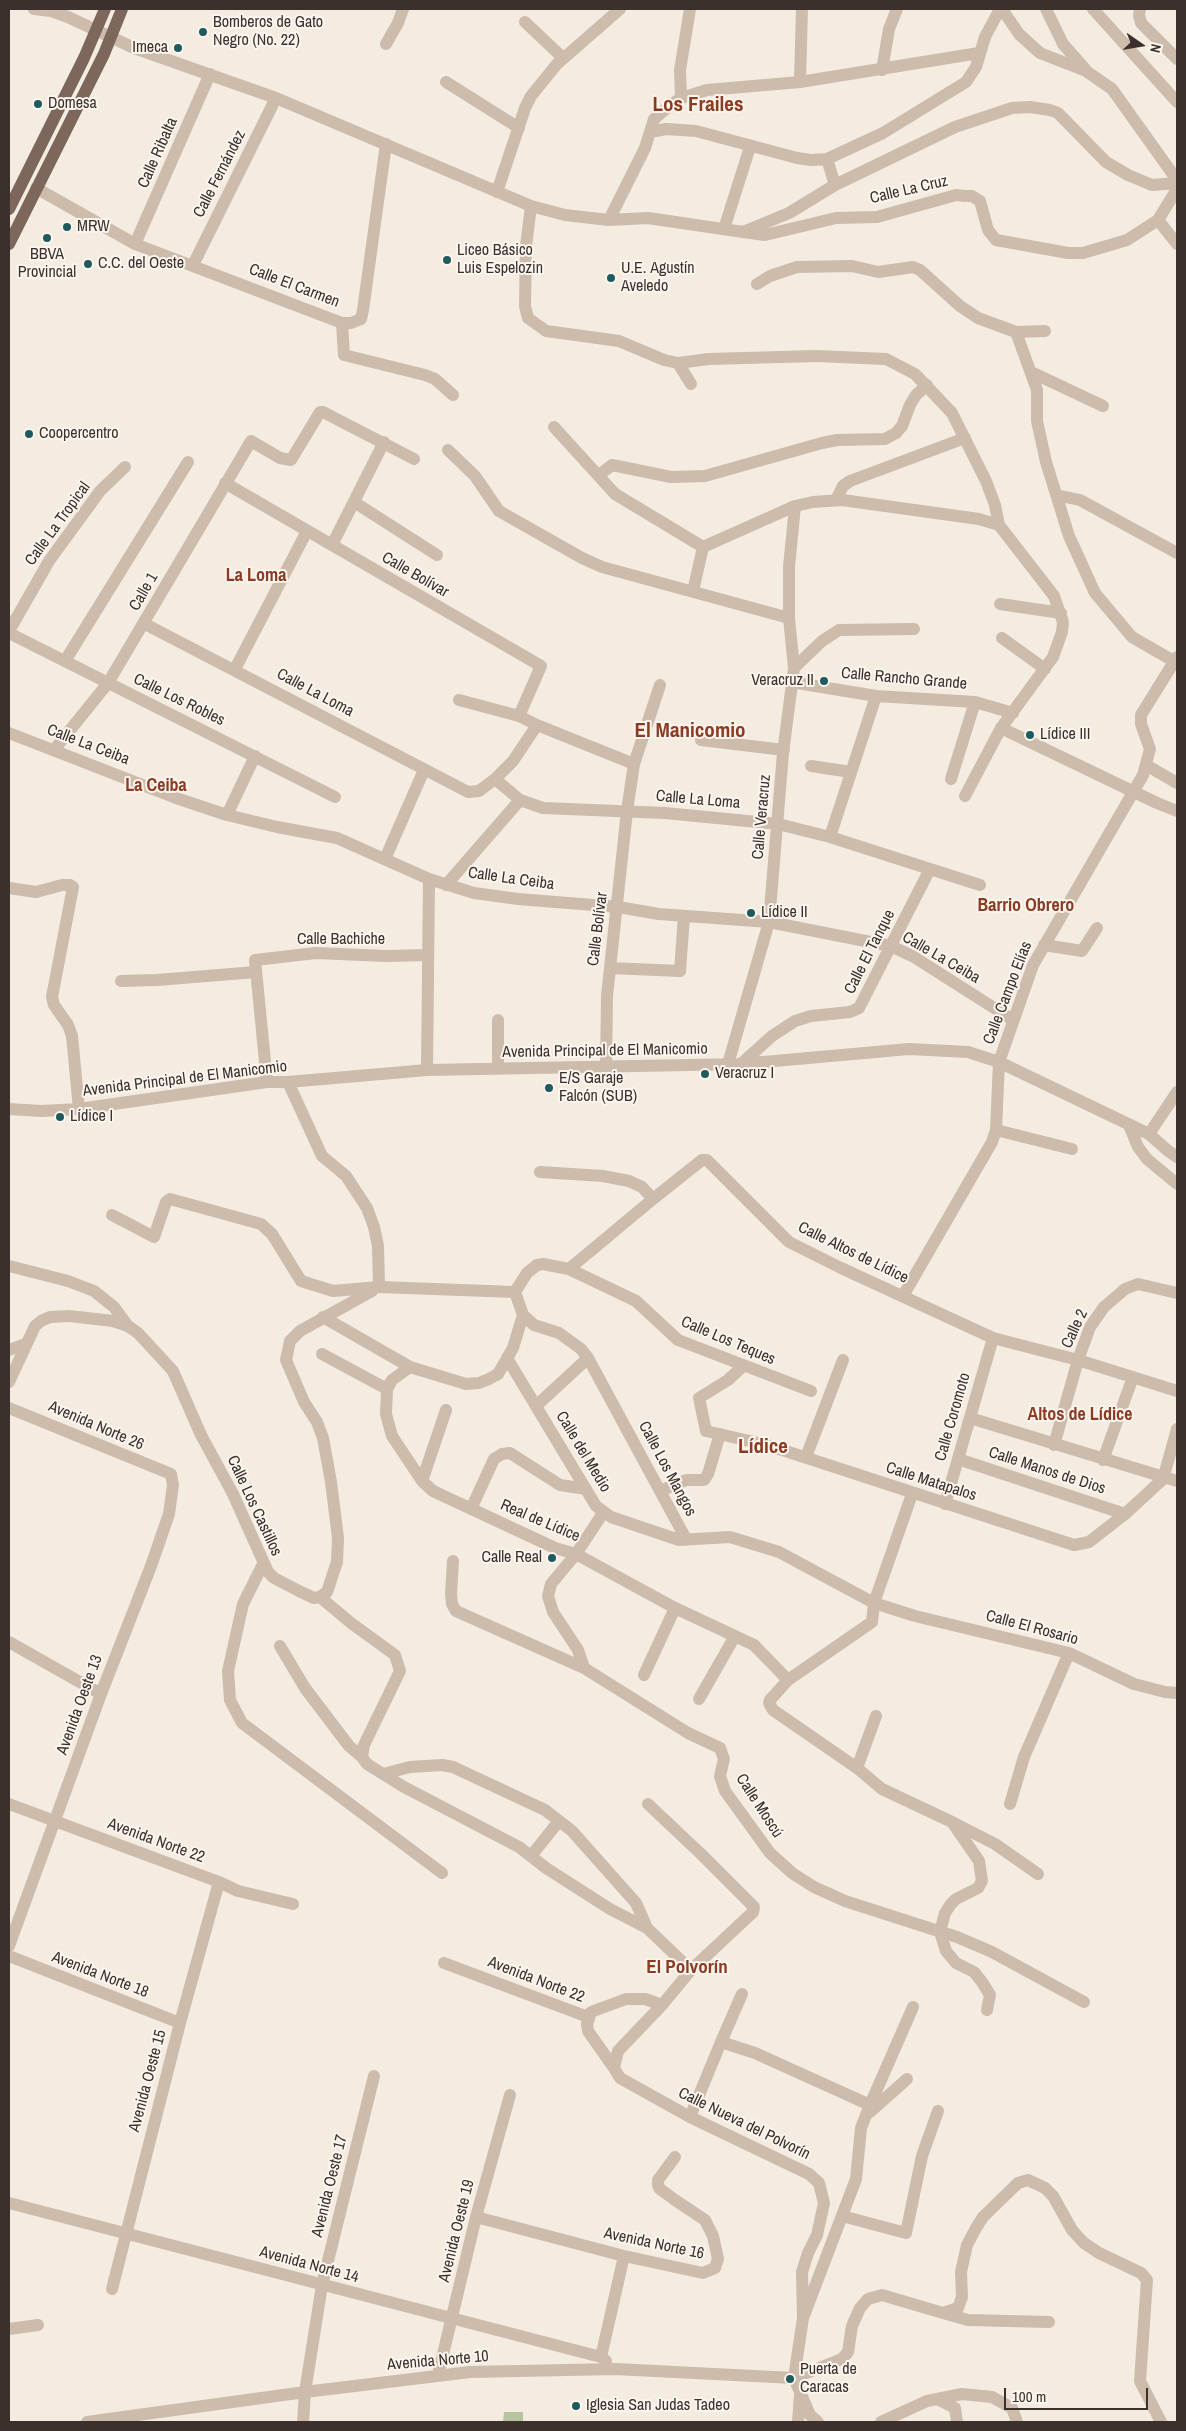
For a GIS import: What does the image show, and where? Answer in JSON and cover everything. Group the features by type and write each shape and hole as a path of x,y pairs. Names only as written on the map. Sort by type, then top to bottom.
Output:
{"main road":[{"path":"9,209 97,31 106,9"},
{"path":"9,244 112,37 122,9"}],"street":[{"path":"34,9 51,11 134,48 276,98 530,206 565,215 609,220 648,218 743,232 790,213 835,185 955,127 1012,108 1030,107 1058,113 1106,162 1128,176 1152,185 1160,186 1177,183"},
{"path":"386,44 403,9"},
{"path":"497,192 531,96 563,58 620,9"},
{"path":"681,98 680,70 688,9"},
{"path":"800,82 802,9"},
{"path":"882,70 889,29 897,9"},
{"path":"650,132 666,129 696,131 750,147 797,158 811,160 827,158 883,133 966,82 976,68 979,53 1001,9 1019,34 1040,53 1086,71"},
{"path":"1046,9 1063,44 1086,71 1119,96 1177,180"},
{"path":"1094,9 1177,102"},
{"path":"1140,9 1141,22 1177,60"},
{"path":"525,22 563,58"},
{"path":"609,220 638,164 654,119 668,106 681,98 707,90 800,82 979,53"},
{"name":"Calle Ribalta","path":"135,244 210,74"},
{"path":"446,82 519,128"},
{"name":"Calle Fernández","path":"193,265 276,98"},
{"name":"Calle El Carmen","path":"36,188 135,244 342,323 351,323 361,319 386,144"},
{"path":"724,229 750,147"},
{"path":"827,158 835,185"},
{"name":"Calle La Cruz","path":"743,232 765,235 836,218 877,217 956,195 972,196 980,201 988,230 996,240 1068,253 1083,253 1127,240 1158,220 1177,189"},
{"path":"530,206 526,246 525,306 530,321 546,331 619,341 664,360 678,362 709,359 816,356 877,357 893,361 915,374 952,413 986,481 995,505 999,525 1045,582 1061,613 1062,632 1053,657 1001,728 965,796"},
{"path":"1158,220 1177,244"},
{"path":"757,284 770,276 797,267 852,266 878,272 913,267 920,270 966,310 998,326 1016,332 1045,331"},
{"path":"342,323 344,355 425,375 453,395"},
{"path":"1016,332 1037,390 1037,421 1056,495 1069,536 1095,593 1132,638 1176,661"},
{"path":"678,362 691,384"},
{"path":"1031,372 1103,406"},
{"path":"599,476 612,466 671,477 705,476 822,443 837,440 885,439 896,433 902,426 913,400 927,385"},
{"name":"Calle 1","path":"54,750 108,683 145,624 251,441 280,458 291,460 321,411 384,442"},
{"path":"554,427 626,502 703,547"},
{"path":"836,500 843,486 850,481 965,438"},
{"path":"332,545 384,442 414,459"},
{"path":"448,450 475,476 495,508 582,558 602,567 789,618"},
{"path":"65,661 188,462"},
{"name":"Calle La Tropical","path":"9,632 49,561 100,492 125,467"},
{"name":"Calle Bolívar","path":"225,483 541,666 519,716"},
{"path":"1056,495 1080,500 1177,553"},
{"path":"703,547 795,506 836,500 979,518 999,525"},
{"path":"354,502 437,555"},
{"name":"Calle Veracruz","path":"734,1064 769,922 784,750 794,668 789,618 789,567 795,506"},
{"path":"234,669 307,531"},
{"path":"693,591 703,547"},
{"path":"1000,604 1061,613"},
{"name":"Calle La Loma","path":"145,624 468,792 478,791 495,780 511,764 537,725"},
{"path":"794,668 822,641 839,630 914,629"},
{"name":"Calle Los Robles","path":"9,632 335,797"},
{"path":"1002,638 1045,669"},
{"name":"Calle Campo Elías","path":"903,1296 992,1142 996,1130 999,1062 1012,1020 1033,965 1134,792 1146,765 1150,749 1140,720 1176,661"},
{"name":"Calle Rancho Grande","path":"791,682 876,696 974,702 1013,713"},
{"name":"Calle Bolívar","path":"606,1068 610,968 627,811 634,764 660,685"},
{"path":"830,837 876,696"},
{"path":"459,700 519,716 634,764"},
{"path":"951,779 974,702"},
{"path":"1001,728 1177,811"},
{"name":"Calle La Ceiba","path":"9,733 176,798 227,815 277,827 337,838 430,879 474,892 518,899 618,907 684,916 769,922 891,946 914,958 1012,1020"},
{"path":"701,740 784,750"},
{"path":"227,815 255,756"},
{"path":"1146,765 1177,783"},
{"path":"811,766 851,772"},
{"path":"385,859 424,770"},
{"name":"Calle La Loma","path":"495,780 520,800 533,806 553,810 627,811 778,824 830,837 980,886"},
{"path":"446,885 520,800"},
{"name":"Calle El Tanque","path":"734,1064 795,1021 811,1016 850,1012 859,1008 930,869"},
{"path":"427,1070 430,879"},
{"path":"9,888 36,892 62,884 73,887 52,997 54,1005 68,1025 72,1036 79,1108"},
{"path":"610,968 680,971 684,916"},
{"path":"1044,945 1082,951 1097,928"},
{"name":"Calle Bachiche","path":"121,981 157,980 256,966 316,953 386,956 428,955"},
{"path":"256,966 267,1082"},
{"path":"498,1020 498,1069"},
{"name":"Avenida Principal de El Manicomio","path":"9,1109 40,1111 79,1108 267,1082 288,1082 427,1070 734,1064 910,1049 968,1052 999,1062 1149,1134 1177,1156"},
{"path":"288,1082 322,1156 346,1176 367,1208 378,1246 379,1287"},
{"path":"1149,1134 1177,1092"},
{"path":"1129,1125 1138,1147 1147,1159 1177,1184"},
{"path":"996,1130 1072,1149"},
{"name":"Calle Altos de Lídice","path":"569,1269 702,1160 709,1161 789,1242 993,1338 1078,1360 1177,1391"},
{"path":"540,1172 603,1176 629,1182 642,1188 653,1199"},
{"path":"112,1215 154,1237 166,1202 169,1199 260,1224 272,1234 301,1281 333,1291 379,1287 515,1292 523,1315 513,1348 498,1374 479,1383 472,1384 410,1367 323,1317"},
{"name":"Calle Los Teques","path":"515,1292 527,1273 536,1265 543,1264 569,1269 636,1301 678,1340 811,1391"},
{"name":"Calle Los Castillos","path":"9,1266 68,1281 94,1291 114,1307 128,1326 138,1333 173,1371 202,1435 234,1494 263,1564 274,1578 308,1596 320,1597 351,1623 395,1655 399,1663 397,1679 364,1746 362,1757"},
{"name":"Calle 2","path":"1054,1444 1078,1360 1096,1316 1104,1307 1132,1285 1144,1284 1177,1293"},
{"path":"320,1597 327,1592 337,1562 338,1538 331,1482 323,1438 317,1422 304,1402 286,1360 290,1341 300,1331 379,1287"},
{"name":"Calle Los Mangos","path":"523,1315 534,1325 559,1333 581,1349 588,1358 686,1539 730,1537 779,1552 874,1602"},
{"path":"9,1382 35,1326 50,1317 96,1318 128,1326"},
{"name":"Calle Coromoto","path":"945,1504 993,1338"},
{"path":"9,1350 26,1344"},
{"path":"322,1354 387,1389 392,1380 410,1367"},
{"name":"Calle del Medio","path":"507,1358 596,1506 603,1513 611,1517 680,1540 686,1539"},
{"path":"536,1406 588,1358"},
{"path":"806,1457 843,1360"},
{"name":"Calle Matapalos","path":"743,1366 728,1380 698,1399 705,1430 758,1442 912,1494 1074,1545 1089,1542 1125,1514 1163,1479"},
{"path":"1103,1460 1133,1377"},
{"name":"Real de Lídice","path":"387,1389 386,1414 392,1436 422,1481 433,1491 555,1548 576,1554 676,1608 754,1645 770,1659 788,1680"},
{"name":"Avenida Norte 26","path":"9,1408 171,1474"},
{"path":"422,1481 446,1410"},
{"path":"970,1418 1177,1482"},
{"path":"1163,1479 1175,1447 1177,1429"},
{"path":"660,1491 686,1480 704,1480 708,1474 720,1434"},
{"path":"471,1510 494,1459 502,1454 510,1453 560,1485 586,1489"},
{"name":"Calle Manos de Dios","path":"958,1459 1125,1514"},
{"name":"Avenida Oeste 13","path":"9,1946 169,1514 173,1485 171,1474"},
{"path":"912,1494 874,1602 873,1619 870,1626 788,1680 770,1700 770,1707 857,1768 882,1790 952,1822 994,1844 1038,1874"},
{"path":"584,1668 578,1650 553,1612 548,1596 551,1584 576,1554 603,1513"},
{"name":"Calle Moscú","path":"453,1561 451,1594 452,1604 456,1611 584,1668 688,1734 720,1748 724,1759 720,1776 725,1791 770,1853 792,1873 814,1887 846,1901 940,1932 992,1952 1084,2002"},
{"path":"263,1564 243,1604 228,1671 230,1700 242,1723 442,1873"},
{"name":"Calle El Rosario","path":"874,1602 915,1616 1069,1652 1134,1684 1165,1692 1177,1692"},
{"path":"644,1675 676,1608"},
{"path":"699,1699 735,1636"},
{"path":"9,1642 101,1694"},
{"path":"280,1646 305,1688 349,1746 362,1757 369,1767 494,1833 532,1856 546,1868 610,1909 647,1928 691,1970"},
{"path":"1010,1804 1024,1757 1069,1652"},
{"path":"857,1768 876,1716"},
{"path":"383,1774 422,1765 453,1767 545,1810 572,1831 636,1903 647,1928"},
{"name":"Avenida Norte 22","path":"9,1804 219,1882 238,1891 292,1904"},
{"path":"614,2068 618,2051 662,2005 691,1970 753,1912 754,1907 648,1804"},
{"path":"532,1856 559,1821"},
{"path":"952,1822 979,1861 982,1881 978,1888 956,1899 951,1904 945,1913 940,1932 946,1951 956,1963 974,1972 990,1995 987,2010"},
{"name":"Avenida Oeste 15","path":"112,2289 180,2023 219,1882"},
{"name":"Avenida Norte 18","path":"9,1956 180,2023"},
{"name":"Avenida Norte 22","path":"444,1963 588,2018"},
{"path":"690,2117 742,1994"},
{"path":"588,2018 595,2009 626,1999 645,1999 662,2005"},
{"path":"803,2318 856,2179 861,2128 913,2007"},
{"name":"Calle Nueva del Polvorín","path":"588,2018 588,2031 620,2078 690,2117 809,2174 819,2183 824,2203 817,2235 808,2253 802,2272 803,2318 794,2378"},
{"path":"721,2042 755,2053 868,2110"},
{"name":"Avenida Oeste 17","path":"303,2422 305,2392 322,2285 374,2076"},
{"path":"868,2110 907,2079"},
{"name":"Avenida Oeste 19","path":"438,2375 476,2217 510,2095"},
{"path":"842,2216 906,2233 922,2156 938,2111"},
{"name":"Avenida Norte 16","path":"476,2217 624,2256 703,2273 715,2268 718,2259 713,2236 705,2220 675,2200 658,2185 658,2180 675,2157"},
{"path":"943,2313 958,2308 962,2297 961,2272 967,2245 984,2217 1018,2183 1028,2180 1045,2188 1053,2196 1072,2230 1084,2243 1099,2253 1141,2273 1146,2280 1140,2381 1161,2422"},
{"name":"Avenida Norte 14","path":"9,2203 602,2357"},
{"path":"615,2369 602,2357 624,2256"},
{"path":"818,2422 810,2415 794,2378 842,2359 848,2352 852,2326 860,2308 868,2299 882,2295 968,2320 1049,2322"},
{"path":"9,2329 38,2325"},
{"name":"Avenida Norte 10","path":"88,2422 305,2392 470,2372 615,2369 794,2378"},
{"path":"798,2422 800,2392"},
{"path":"881,2422 936,2398 962,2394 992,2397 1012,2408 1017,2422"},
{"path":"936,2398 955,2408 957,2422"}],"green space":[{"path":"504,2412 523,2412 523,2422 503,2422"}],"place":[{"name":"Bomberos de Gato Negro (No. 22)","path":"203,32"},
{"name":"Imeca","path":"178,48"},
{"name":"Domesa","path":"38,104"},
{"name":"MRW","path":"67,227"},
{"name":"BBVA Provincial","path":"47,238"},
{"name":"Liceo Básico Luis Espelozin","path":"447,260"},
{"name":"C.C. del Oeste","path":"88,264"},
{"name":"U.E. Agustín Aveledo","path":"611,278"},
{"name":"Coopercentro","path":"29,434"},
{"name":"Veracruz II","path":"824,681"},
{"name":"Lídice III","path":"1030,735"},
{"name":"Lídice II","path":"751,913"},
{"name":"Veracruz I","path":"705,1074"},
{"name":"E/S Garaje Falcón (SUB)","path":"549,1088"},
{"name":"Lídice I","path":"60,1117"},
{"name":"Calle Real","path":"552,1558"},
{"name":"Puerta de Caracas","path":"790,2379"},
{"name":"Iglesia San Judas Tadeo","path":"576,2406"}],"district":[{"name":"Los Frailes","path":"698,105"},
{"name":"La Loma","path":"256,576"},
{"name":"El Manicomio","path":"690,731"},
{"name":"La Ceiba","path":"156,786"},
{"name":"Barrio Obrero","path":"1026,906"},
{"name":"Altos de Lídice","path":"1080,1415"},
{"name":"Lídice","path":"763,1447"},
{"name":"El Polvorín","path":"687,1968"}]}
